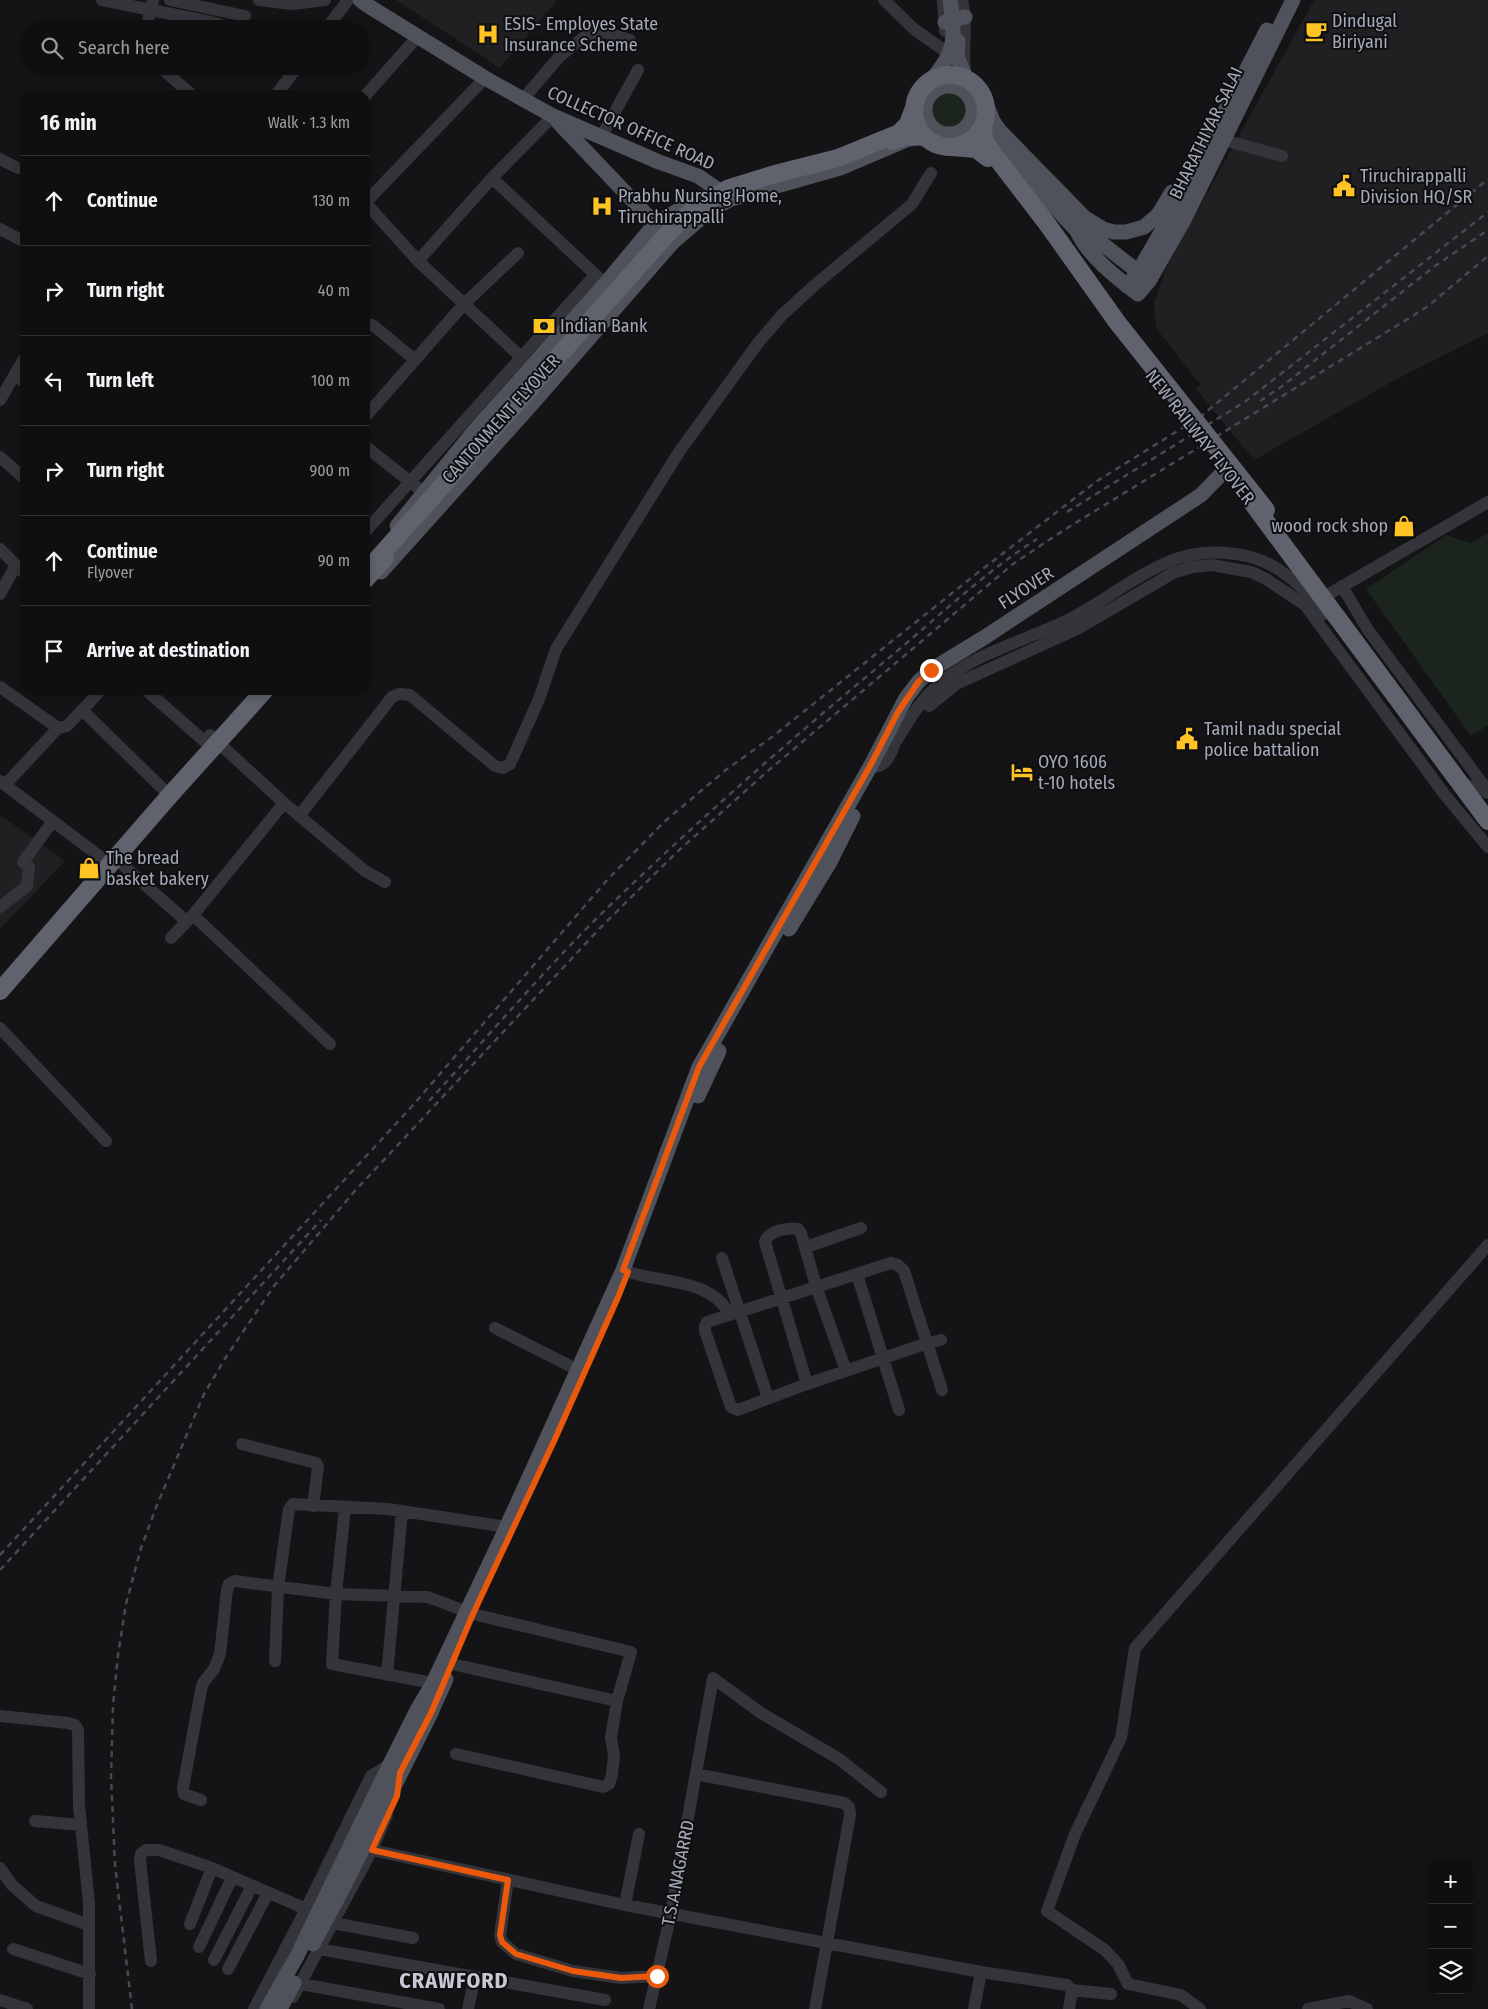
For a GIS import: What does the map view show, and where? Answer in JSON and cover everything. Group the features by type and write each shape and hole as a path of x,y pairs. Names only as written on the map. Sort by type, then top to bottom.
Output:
{"highway":[{"path":"925,137 915,119 926,95 942,76 954,75 966,78 979,89 976,102 986,117 983,127 970,141 953,138"},
{"name":"CANTONMENT FLYOVER","path":"370,569 671,230 693,210 718,194 742,183 826,162 899,133 908,124 926,95"},
{"name":"NEW RAILWAY FLYOVER","path":"983,127 984,140 992,152 1048,225 1117,322 1231,470 1488,821"},
{"name":"CANTONMENT FLYOVER","path":"370,569 670,242 700,212 720,199 738,191 841,162 903,137 917,135 925,137"},
{"name":"NEW RAILWAY FLYOVER","path":"925,137 942,146 953,138 976,149 988,158 1035,219 1116,332 1266,510 1488,805"},
{"path":"109,858 163,788 255,695"},
{"path":"0,990 58,916 211,739"},
{"path":"0,973 58,916"}],"main road":[{"name":"COLLECTOR OFFICE ROAD","path":"360,0 485,78 553,116 659,162 698,176 718,188 731,199"},
{"path":"370,568 423,492 600,279 654,224 718,188 763,172 830,157 912,121 951,51 953,24 950,0"},
{"path":"956,0 958,17 957,57 966,78"},
{"name":"BHARATHIYAR SALAI","path":"1143,276 1184,220 1216,140 1282,0"},
{"name":"BHARATHIYAR SALAI","path":"1216,140 1293,0"},
{"path":"945,22 965,17"},
{"path":"926,95 948,86 962,90 976,102 1000,131 1086,218 1103,229 1114,232 1135,230 1144,226 1158,215 1196,150 1216,140"},
{"path":"926,95 925,114 928,122 933,129 953,138"},
{"path":"953,138 969,124 976,102"},
{"path":"976,102 986,132 996,144 1077,231 1082,242 1127,286 1138,294 1143,276 1091,235 1077,231"},
{"path":"553,116 670,242"},
{"path":"370,581 394,558 413,534 531,405 670,242 708,212 731,199 840,168 906,140 928,135 953,138 980,134 996,144"},
{"name":"FLYOVER","path":"626,1271 699,1067 912,699 936,675 992,641 1205,499 1231,470"},
{"path":"280,2009 342,1890 395,1768 428,1704 452,1664 470,1614 507,1527 578,1370 626,1271"},
{"path":"428,1704 433,1683 470,1614 558,1431 626,1271"},
{"path":"267,2009 297,1956 319,1908 386,1787"}],"street":[{"path":"102,0 152,6 204,20"},
{"path":"170,0 245,16"},
{"path":"258,0 292,4 325,0"},
{"path":"333,20 348,0"},
{"path":"884,0 914,29 945,51"},
{"path":"926,95 945,51 945,22 942,0"},
{"path":"962,0 965,17 964,61 976,102"},
{"path":"965,17 972,0"},
{"path":"148,20 152,6"},
{"path":"523,99 560,56 586,35 602,32 630,40"},
{"path":"370,90 418,36"},
{"path":"601,137 638,70"},
{"path":"169,75 186,90"},
{"path":"280,90 291,75"},
{"path":"370,198 485,78"},
{"path":"418,262 492,178 553,116"},
{"path":"1216,140 1282,156"},
{"path":"0,159 18,168"},
{"path":"299,816 392,697 399,694 410,695 496,766 503,768 510,764 539,699 556,649 680,452 758,342 782,315 816,284 912,204 931,173"},
{"path":"370,526 521,357 600,279 492,178"},
{"path":"370,209 418,262 521,357"},
{"path":"0,229 20,239"},
{"path":"370,411 464,304 518,253"},
{"path":"370,325 374,326 415,360"},
{"path":"0,400 20,366"},
{"path":"15,374 20,378"},
{"path":"370,450 423,492"},
{"path":"0,457 20,475"},
{"path":"1310,604 1488,502"},
{"path":"0,549 20,570 0,594"},
{"path":"879,758 896,753 928,707 956,684 1077,630 1172,573 1192,567 1212,565 1251,572 1310,604 1448,777 1488,792"},
{"path":"1342,586 1368,630 1488,792"},
{"path":"1310,604 1445,795 1488,847"},
{"path":"0,687 58,728"},
{"path":"96,695 67,726 58,728 2,783 53,821 109,858 189,918 330,1044"},
{"path":"153,695 211,739 365,871 385,882"},
{"path":"82,710 163,788"},
{"path":"1445,795 1455,801 1488,801"},
{"path":"171,938 284,803"},
{"path":"0,906 27,886 29,867 23,862 53,821"},
{"path":"0,1028 106,1141"},
{"path":"807,1384 765,1242 766,1237 793,1228 798,1229 806,1247 816,1286 846,1371"},
{"path":"806,1247 861,1228"},
{"path":"1200,2009 1181,1995 1128,1984 1118,1964 1105,1950 1047,1911 1075,1834 1121,1738 1135,1648 1488,1245"},
{"path":"722,1258 735,1313 768,1398"},
{"path":"941,1340 926,1344 882,1358 738,1410 731,1407 705,1332 705,1326 707,1322 781,1297 891,1263 898,1264 904,1271 926,1344 942,1390"},
{"path":"626,1271 669,1280 705,1291 735,1313"},
{"path":"857,1274 899,1410"},
{"path":"495,1328 578,1370"},
{"path":"242,1444 316,1463 318,1467 313,1506"},
{"path":"275,1661 278,1588 290,1506 297,1504 402,1511 507,1527"},
{"path":"345,1508 336,1594 332,1664 433,1683"},
{"path":"388,1675 393,1595 402,1511"},
{"path":"202,1800 184,1794 183,1788 201,1690 203,1683 214,1669 220,1654 229,1584 235,1581 336,1594 428,1597 470,1614 631,1652 617,1701 611,1738 614,1755 610,1784 603,1787 456,1754"},
{"path":"452,1664 617,1701"},
{"name":"T.S.A.NAGARRD","path":"649,2009 671,1913 713,1678 762,1713 839,1759 881,1792"},
{"path":"0,1716 75,1725 78,1730 81,1825 89,1925 89,2009"},
{"path":"254,2009 306,1909 371,1776 380,1769 395,1768 397,1796 372,1850 286,2009"},
{"path":"696,1774 844,1803 849,1807 850,1815 814,2009"},
{"path":"35,1821 81,1825"},
{"path":"626,1905 639,1834"},
{"path":"151,1962 140,1860 146,1850 160,1850 212,1868 306,1909"},
{"path":"372,1850 626,1905 982,1972 1067,1986 1072,1990 1111,1994"},
{"path":"0,1868 12,1885 36,1906 89,1925"},
{"path":"190,1924 212,1868"},
{"path":"199,1947 232,1878"},
{"path":"508,1880 500,1935 502,1942 516,1954 573,1971 621,1978 657,1976"},
{"path":"214,1960 252,1886"},
{"path":"228,1970 268,1893"},
{"path":"333,1924 413,1938"},
{"path":"13,1949 90,1974"},
{"path":"319,1949 605,2000"},
{"path":"974,2009 982,1972"},
{"path":"468,2009 476,1977"},
{"path":"301,1984 438,2009"},
{"path":"1069,2009 1072,1990"},
{"path":"0,2000 27,2009"},
{"path":"1308,2009 1349,2001 1367,2009"}],"shaded area":[{"name":"ESIS- Employes State Insurance Scheme","path":"396,0 557,0 500,68"},
{"path":"1314,0 1488,0 1488,333 1400,377 1254,460 1196,389 1200,384 1156,328 1154,303 1166,268"},
{"path":"953,91 960,94 966,100 969,111 968,119 960,128 953,131 945,131 938,128 930,119 929,107 932,100 941,92"},
{"path":"1488,533 1488,725 1471,736 1366,589 1446,535 1471,543"},
{"path":"0,815 65,861 0,929"}],"railway":[{"path":"0,1555 414,1104 608,879 664,822 727,769 772,737 971,578 1097,481 1200,417 1488,179"},
{"path":"1067,512 1246,401 1488,212"},
{"path":"1260,401 1281,387 1435,266 1488,230"},
{"path":"132,2009 115,1865 111,1777 113,1705 126,1604 141,1548 204,1394 226,1357 274,1286 354,1192 602,926 677,852 769,770 1013,564 1064,530 1428,306 1488,256"},
{"path":"429,1101 573,942 665,853 774,756 959,598 997,567 1037,539"},
{"path":"0,1570 321,1220"}],"place":[{"name":"Dindugal Biriyani","path":"1316,31"},
{"name":"ESIS- Employes State Insurance Scheme","path":"488,34"},
{"name":"Tiruchirappalli Division HQ/SR","path":"1344,186"},
{"name":"Prabhu Nursing Home, Tiruchirappalli","path":"602,206"},
{"name":"Indian Bank","path":"544,326"},
{"name":"wood rock shop","path":"1404,526"},
{"name":"Tamil nadu special police battalion","path":"1187,739"},
{"name":"OYO 1606 t-10 hotels","path":"1022,772"},
{"name":"The bread basket bakery","path":"89,868"}],"district":[{"name":"CRAWFORD","path":"454,1980"}],"route":[{"path":"657,1976 621,1978 573,1971 516,1954 502,1942 500,1935 508,1880 372,1850 397,1796 400,1773 431,1713 473,1614 555,1439 619,1295 628,1272 623,1270 699,1067 870,766 906,698 919,681 931,670"}]}
